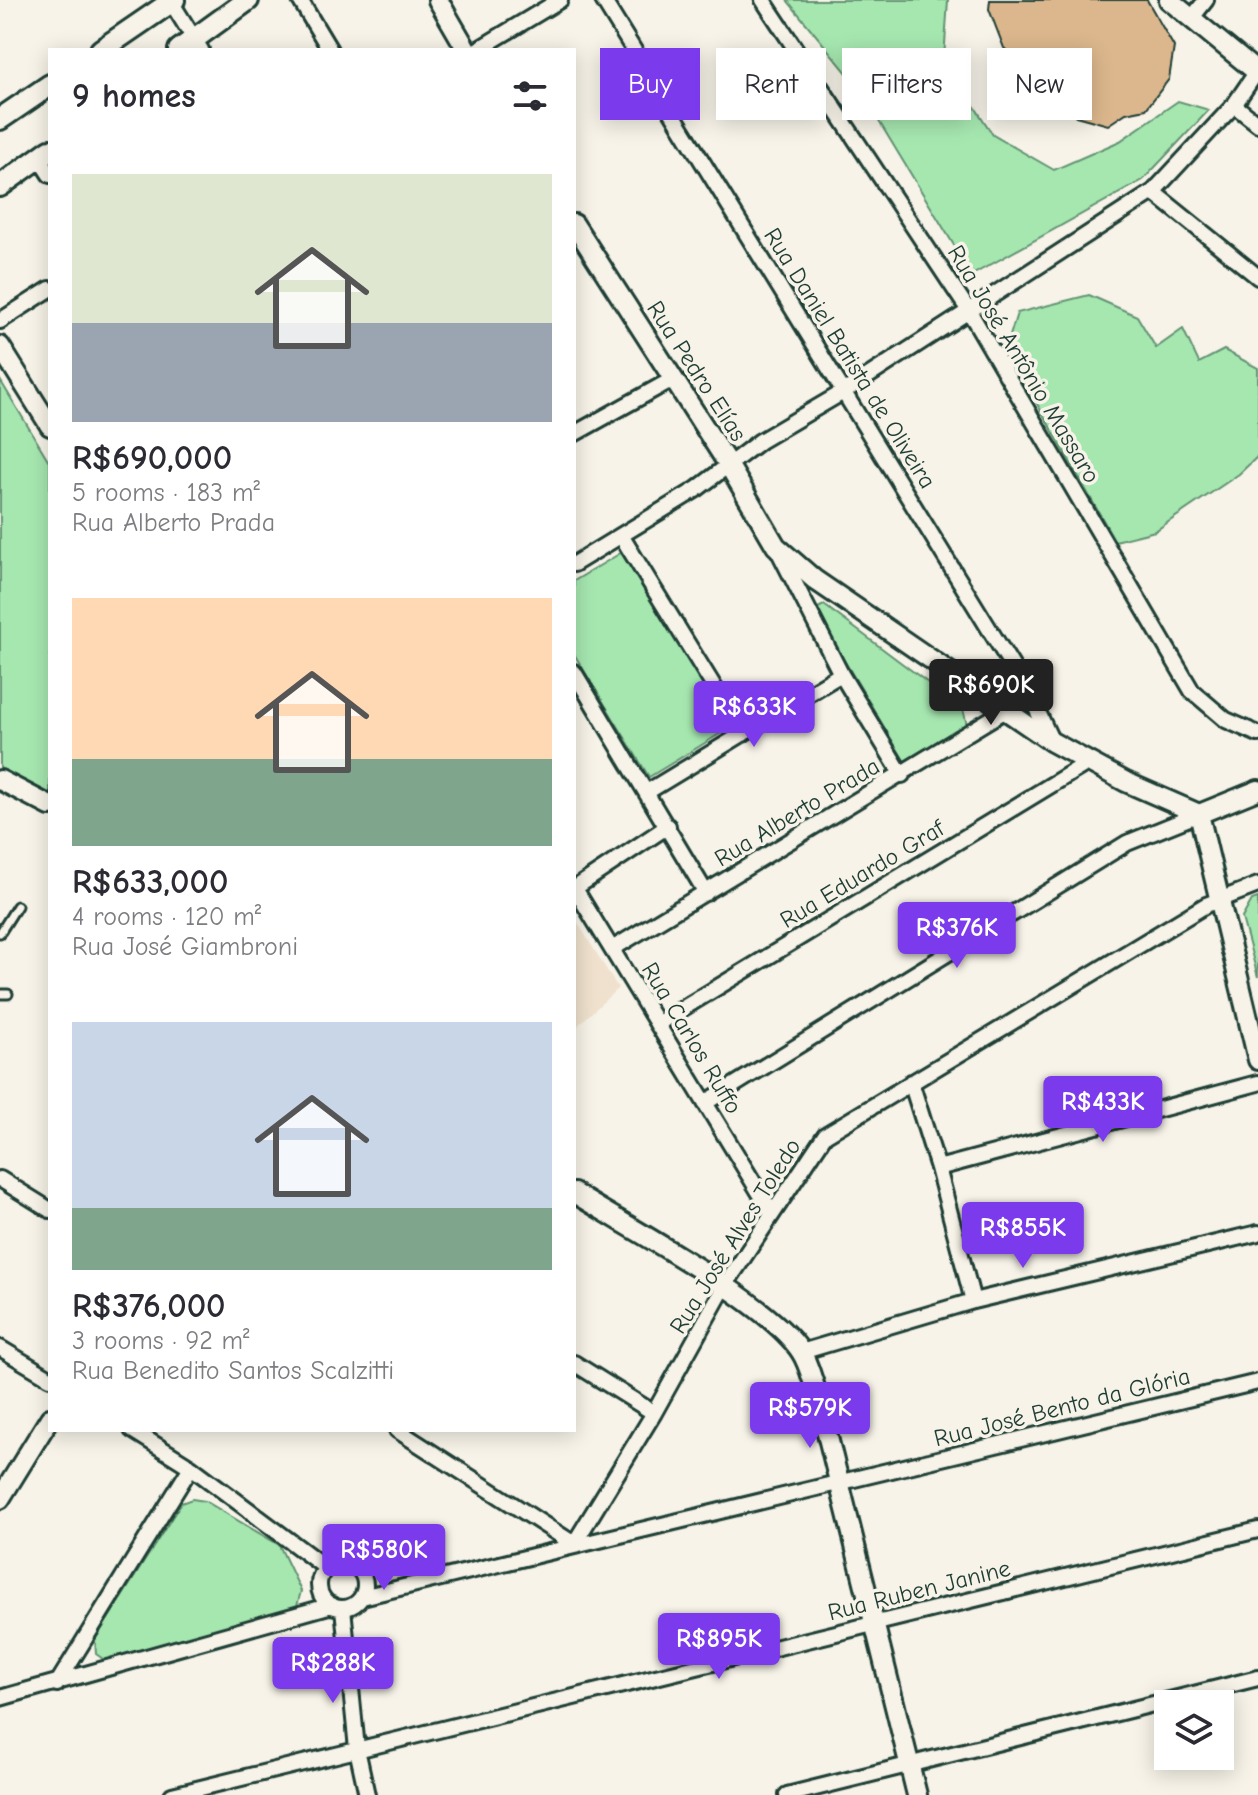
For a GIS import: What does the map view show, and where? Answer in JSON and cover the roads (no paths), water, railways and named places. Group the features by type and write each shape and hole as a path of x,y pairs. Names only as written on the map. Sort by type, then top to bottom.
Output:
{"main road":[{"path":"192,46 248,0"},
{"path":"104,48 171,1"},
{"path":"0,119 48,86"},
{"path":"0,186 46,161"}],"street":[{"path":"300,0 329,48"},
{"path":"438,0 466,48"},
{"path":"480,48 560,0"},
{"name":"Rua Daniel Batista de Oliveira","path":"603,0 1031,697 1052,742"},
{"name":"Rua José Antônio Massaro","path":"763,0 969,311 1192,691 1226,720 1258,734"},
{"path":"576,563 697,489 760,441 845,391 1153,192 1234,105 1257,71 1169,0"},
{"path":"1191,19 1206,0"},
{"path":"171,1 192,46"},
{"path":"1234,105 1258,124"},
{"path":"1153,192 1258,277"},
{"name":"Rua Pedro Elías","path":"576,227 728,464 776,546 841,674 902,775"},
{"path":"0,321 48,290"},
{"path":"0,346 48,419"},
{"path":"576,431 673,379"},
{"path":"622,537 743,734"},
{"name":"Rua Pedro Elías","path":"776,546 815,580 1052,742 1199,814"},
{"path":"647,792 841,674"},
{"path":"579,693 647,792 706,893"},
{"name":"Rua Alberto Prada","path":"612,949 1004,711"},
{"name":"Rua Eduardo Graf","path":"657,1024 1089,762"},
{"path":"0,780 48,805"},
{"path":"705,1103 1127,843 1256,788"},
{"path":"1199,814 1258,1060"},
{"path":"576,886 668,826"},
{"name":"Rua José Alves Toledo","path":"574,1544 654,1413 724,1287 825,1135 1221,897 1258,885"},
{"name":"Rua Carlos Ruffo","path":"576,890 772,1213"},
{"path":"911,1082 938,1168 973,1301"},
{"path":"938,1168 1258,1083"},
{"path":"0,1179 48,1209"},
{"path":"576,1194 724,1287 771,1321 801,1352 817,1393 917,1795"},
{"path":"801,1352 973,1301 1258,1233"},
{"path":"0,1348 48,1377"},
{"path":"576,1364 654,1413"},
{"name":"Rua José Bento da Glória","path":"362,1597 574,1544 840,1485 1258,1382"},
{"path":"0,1499 48,1421"},
{"path":"135,1432 191,1467 326,1568"},
{"path":"400,1432 574,1544"},
{"path":"57,1684 191,1467"},
{"name":"Rua Ruben Janine","path":"172,1795 1258,1530"},
{"path":"0,1698 337,1607 362,1597 365,1582 359,1569 339,1562 326,1568 319,1588 337,1607 357,1749 367,1795"},
{"path":"787,1795 1258,1678"}],"lane":[{"path":"0,933 17,906"}]}
